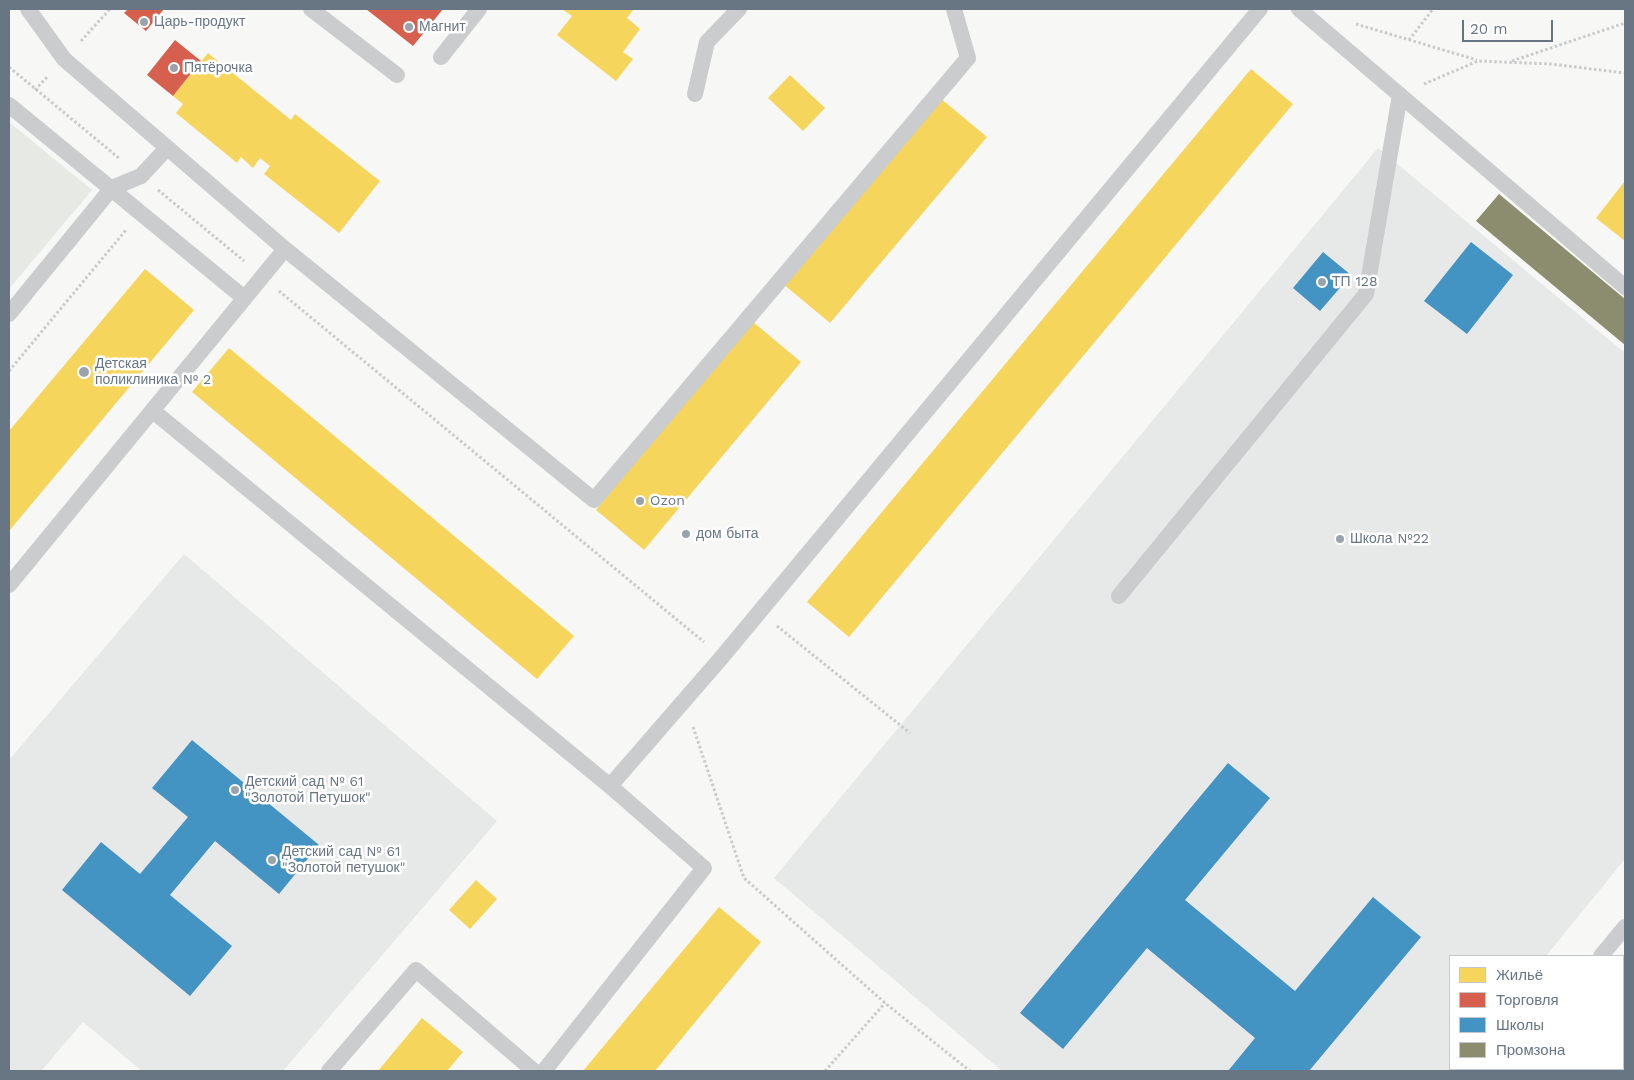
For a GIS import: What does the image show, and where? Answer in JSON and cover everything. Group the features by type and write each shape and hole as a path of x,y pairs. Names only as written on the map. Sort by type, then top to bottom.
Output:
{"lane":[{"path":"28,9 64,60 285,249 594,500 968,58 954,9"},
{"path":"312,9 397,75"},
{"path":"441,57 479,9"},
{"path":"695,94 707,42 739,9"},
{"path":"610,786 722,656 1260,9"},
{"path":"1299,9 1625,287"},
{"path":"1119,596 1366,294 1400,94"},
{"path":"9,105 243,297"},
{"path":"9,314 112,188 141,176 166,148"},
{"path":"9,585 154,411 243,297 285,249"},
{"path":"154,411 610,786 704,868 544,1071"},
{"path":"1602,955 1625,927"},
{"path":"329,1071 416,970 534,1071"}],"path":[{"path":"1409,40 1434,9"},
{"path":"1347,22 1478,60 1551,64 1625,73"},
{"path":"1509,62 1625,23"},
{"path":"1400,94 1478,60"},
{"path":"9,67 722,656"},
{"path":"9,371 141,212"},
{"path":"759,611 910,733"},
{"path":"684,700 744,878 884,1003 970,1071"},
{"path":"825,1071 884,1003"}],"shaded area":[{"path":"9,122 92,190 9,289"},
{"name":"Школа №22","path":"1378,148 1625,353 1625,859 1547,955 1449,955 1449,1070 1451,1071 1002,1071 774,878"},
{"name":"Детский сад № 61 \"Золотой Петушок\"","path":"184,554 497,821 283,1071 142,1071 83,1022 41,1071 9,1071 9,760"}],"building: Жильё":[{"path":"562,9 634,9 627,18 640,29 623,52 633,59 616,81 557,35 572,16"},
{"path":"208,53 291,120 295,114 380,181 339,233 264,174 270,166 260,158 253,168 241,157 237,163 176,113 183,104 173,96"},
{"path":"1251,69 1293,104 849,637 807,602"},
{"path":"790,75 825,108 803,131 768,98"},
{"path":"939,97 987,137 830,323 782,283"},
{"path":"1625,181 1625,241 1596,218"},
{"path":"145,269 194,310 9,531 9,431"},
{"path":"752,321 801,362 644,550 596,510"},
{"path":"229,348 574,636 537,679 192,392"},
{"path":"476,880 497,899 470,929 449,910"},
{"path":"719,907 761,942 655,1071 583,1071"},
{"path":"1625,989 1625,1071 1556,1071 1624,1070"},
{"path":"422,1018 463,1052 447,1071 378,1071"}],"building: Торговля":[{"name":"Царь-продукт","path":"128,9 164,9 146,31 124,13"},
{"name":"Магнит","path":"366,9 443,9 413,46"},
{"name":"Пятёрочка","path":"175,40 201,61 173,96 147,75"}],"building: Школы":[{"path":"1471,242 1513,275 1467,334 1424,301"},
{"name":"ТП 128","path":"1323,252 1351,275 1320,311 1293,288"},
{"name":"Детский сад № 61 \"Золотой петушок\"","path":"192,740 319,845 279,894 215,841 170,895 232,946 190,996 62,890 101,842 140,874 188,817 152,788"},
{"path":"1228,763 1270,798 1185,900 1295,991 1373,897 1421,937 1309,1071 1228,1071 1255,1038 1147,948 1063,1049 1020,1013"}],"building: Промзона":[{"path":"1499,194 1625,299 1625,345 1476,221"}],"place":[{"name":"Царь-продукт","path":"144,22"},
{"name":"Магнит","path":"409,27"},
{"name":"Пятёрочка","path":"174,68"},
{"name":"ТП 128","path":"1322,282"},
{"name":"Детская поликлиника № 2","path":"84,372"},
{"name":"Ozon","path":"640,501"},
{"name":"дом быта","path":"686,534"},
{"name":"Школа №22","path":"1340,539"},
{"name":"Детский сад № 61 \"Золотой Петушок\"","path":"235,790"},
{"name":"Детский сад № 61 \"Золотой петушок\"","path":"272,860"}]}
